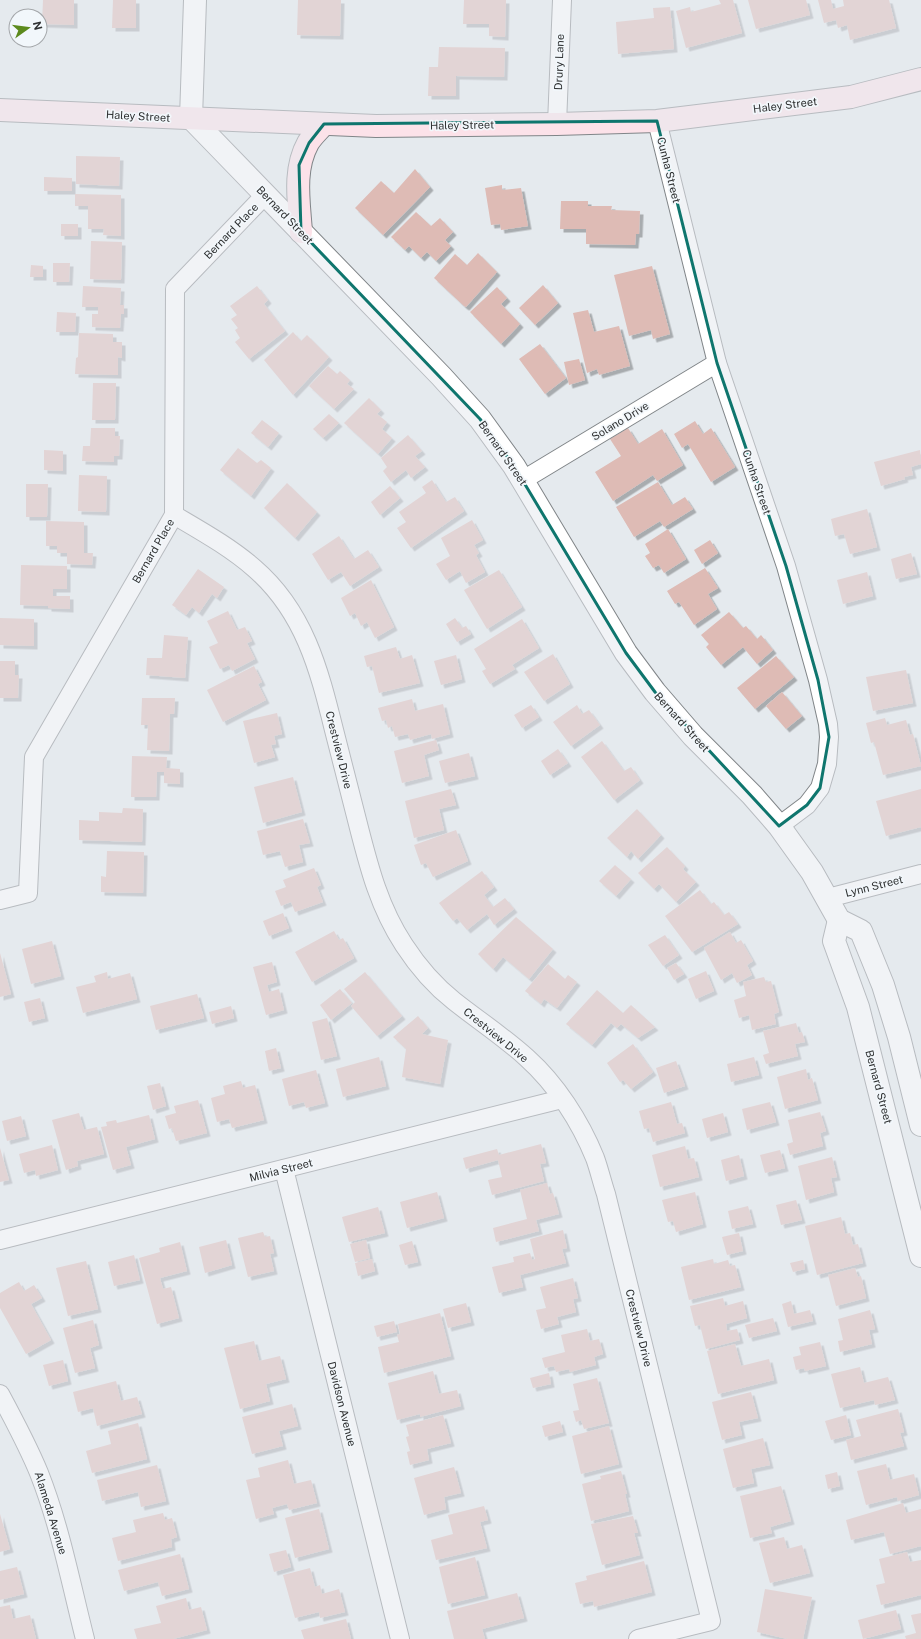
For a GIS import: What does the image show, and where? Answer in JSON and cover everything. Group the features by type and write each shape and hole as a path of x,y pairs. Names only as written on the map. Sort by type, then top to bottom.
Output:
{"main road":[{"name":"Haley Street","path":"0,110 376,126 557,124 657,121 851,97 921,79"},
{"path":"301,232 298,186 299,165 309,143 324,124"}],"street":[{"path":"190,118 195,0"},
{"name":"Drury Lane","path":"557,124 562,0"},
{"name":"Bernard Street","path":"190,118 441,376 480,419 523,480 626,653 655,692 693,736 752,795 779,826 812,872 839,920 834,941 858,1007 921,1256"},
{"name":"Cunha Street","path":"657,121 716,363 786,566 818,680 830,737 827,764 820,788 807,805 779,826"},
{"name":"Bernard Place","path":"0,900 28,893 34,757 174,515 175,289 265,195"},
{"name":"Solano Drive","path":"523,480 716,363"},
{"name":"Crestview Drive","path":"174,515 227,546 256,569 278,593 296,619 312,652 323,683 371,876 387,916 404,945 425,972 452,1000 528,1059 562,1099 578,1124 595,1158 606,1194 711,1621 638,1639"},
{"name":"Lynn Street","path":"828,898 921,874"},
{"path":"839,920 861,930 883,985 899,1037 921,1126"},
{"name":"Milvia Street","path":"0,1240 562,1099"},
{"name":"Davidson Avenue","path":"284,1169 400,1639"},
{"name":"Alameda Avenue","path":"0,1394 20,1430 40,1474 58,1529 85,1639"}],"highlighted area":[{"path":"657,121 717,363 786,566 818,680 829,737 820,788 807,805 779,826 655,692 626,653 514,466 480,419 301,232 299,165 309,143 324,124"}],"building":[{"path":"43,0 74,0 74,25 48,24 48,8 43,8"},
{"path":"113,0 136,0 136,28 112,28"},
{"path":"298,0 341,0 340,36 297,35"},
{"path":"464,0 506,0 505,37 489,36 489,24 463,24"},
{"path":"719,0 733,0 742,33 686,48 676,11 690,7 691,12 721,4"},
{"path":"748,0 806,0 810,15 756,29"},
{"path":"818,0 831,0 833,9 844,6 843,0 889,0 896,28 850,40 847,25 838,28 836,20 824,23"},
{"path":"670,7 674,49 618,54 616,22 654,18 653,8"},
{"path":"439,47 505,48 504,77 456,76 456,96 428,96 429,67 438,67"},
{"path":"76,156 120,157 119,186 76,184"},
{"path":"415,169 430,187 383,235 355,208 381,181 394,193"},
{"path":"44,177 72,178 72,191 44,191"},
{"path":"502,185 502,190 521,188 528,226 501,230 500,224 491,225 485,188"},
{"path":"75,194 121,195 121,236 103,235 104,229 88,229 88,206 75,206"},
{"path":"561,201 588,201 588,206 612,206 611,210 640,211 639,234 636,234 635,245 586,244 586,229 560,229"},
{"path":"416,212 431,226 440,218 453,232 445,240 451,246 436,261 427,252 421,258 409,246 405,250 391,237"},
{"path":"61,224 78,224 78,236 61,236"},
{"path":"91,241 122,242 121,280 90,279"},
{"path":"478,253 497,272 466,307 434,278 455,254 467,265"},
{"path":"53,263 70,263 69,282 53,282"},
{"path":"31,265 43,266 43,277 30,277"},
{"path":"652,266 670,334 653,339 651,330 629,336 614,275"},
{"path":"543,285 558,303 535,325 519,308"},
{"path":"83,286 121,288 120,305 124,305 124,314 121,314 120,328 92,327 92,314 98,314 98,307 82,307"},
{"path":"257,286 268,300 264,304 285,331 249,359 235,342 240,338 235,330 238,328 231,319 237,315 230,306"},
{"path":"497,287 507,298 501,304 520,324 501,344 470,312"},
{"path":"588,310 594,332 619,326 630,366 599,375 597,369 587,373 573,313"},
{"path":"57,312 76,313 75,332 56,332"},
{"path":"293,332 301,341 307,335 329,357 293,395 264,360"},
{"path":"79,333 113,334 113,342 122,342 122,358 118,357 118,375 75,374 76,358 78,357"},
{"path":"540,344 566,378 545,394 519,359"},
{"path":"579,359 585,380 569,385 564,362"},
{"path":"328,366 337,374 340,371 350,380 347,384 354,389 334,409 309,386"},
{"path":"93,383 116,383 115,420 92,420"},
{"path":"369,398 381,410 377,414 387,422 382,429 392,438 378,454 344,423"},
{"path":"329,414 339,423 323,438 313,429"},
{"path":"262,420 279,433 268,447 251,433"},
{"path":"695,421 703,434 711,428 735,467 711,482 688,444 682,448 674,434"},
{"path":"91,428 115,428 115,436 120,436 119,456 114,456 114,462 82,461 83,446 90,446"},
{"path":"628,428 638,444 662,429 683,465 657,481 653,475 613,501 595,472 621,456 610,439"},
{"path":"408,435 422,451 415,456 425,467 411,478 406,470 391,482 383,471 387,467 381,458"},
{"path":"238,448 257,463 261,460 271,468 251,496 220,470"},
{"path":"44,450 63,451 63,471 44,470"},
{"path":"920,450 921,464 911,467 913,475 881,486 874,462"},
{"path":"79,475 107,476 106,512 78,511"},
{"path":"432,480 446,502 455,497 464,511 411,548 397,528 406,522 399,512 426,493 422,487"},
{"path":"658,482 672,505 685,497 693,509 664,527 660,521 634,537 616,507"},
{"path":"287,483 317,512 295,538 264,508"},
{"path":"26,484 48,484 47,517 26,517"},
{"path":"390,486 400,498 380,515 371,502"},
{"path":"867,509 877,547 850,554 844,534 835,536 831,519"},
{"path":"472,520 483,540 474,545 479,553 476,555 485,572 466,583 460,571 446,580 436,564 450,556 441,538"},
{"path":"46,521 84,522 84,553 93,553 92,565 67,564 67,553 57,553 57,546 46,546"},
{"path":"668,529 686,559 664,573 659,565 653,568 645,556 650,553 645,544"},
{"path":"339,536 354,559 368,550 379,567 350,586 341,572 328,580 312,554"},
{"path":"710,540 718,553 702,564 694,550"},
{"path":"911,553 917,574 896,579 891,559"},
{"path":"21,565 67,566 67,589 53,589 53,596 70,596 70,609 48,608 48,606 20,605"},
{"path":"705,568 718,588 708,594 717,609 694,625 679,602 675,604 667,591"},
{"path":"198,569 224,587 217,598 212,594 199,613 192,607 186,615 172,605"},
{"path":"499,570 522,607 487,629 464,590"},
{"path":"867,572 873,596 843,604 837,580"},
{"path":"371,580 394,627 375,638 367,622 361,626 355,613 350,616 341,598"},
{"path":"228,611 237,630 245,627 252,641 247,643 255,659 232,671 229,665 220,669 209,647 218,643 207,621"},
{"path":"729,612 743,628 746,626 757,639 761,635 773,650 757,664 743,647 721,665 706,647 709,644 701,635"},
{"path":"0,618 34,619 34,646 0,645"},
{"path":"455,618 462,628 466,626 471,634 457,642 446,624"},
{"path":"522,619 539,648 512,665 515,669 490,684 482,671 486,669 474,649"},
{"path":"164,635 188,637 185,678 146,675 147,658 162,658"},
{"path":"396,647 400,659 412,655 420,683 379,693 372,666 367,667 364,656"},
{"path":"553,654 570,684 544,701 524,672"},
{"path":"456,655 462,679 441,685 434,661"},
{"path":"776,656 794,677 755,709 737,688"},
{"path":"0,661 15,661 15,675 19,675 18,698 0,698"},
{"path":"254,666 262,682 258,684 266,700 223,722 207,690"},
{"path":"906,670 913,703 873,711 866,677"},
{"path":"782,692 802,716 786,729 766,706"},
{"path":"142,698 175,698 174,714 170,714 169,751 147,750 148,725 141,725"},
{"path":"412,699 415,711 443,704 450,734 432,739 431,734 410,740 408,734 395,737 392,726 388,728 386,720 382,721 378,708"},
{"path":"531,705 539,717 522,728 514,715"},
{"path":"577,705 582,714 589,710 600,725 571,746 553,722"},
{"path":"277,713 282,734 274,736 276,744 271,745 275,757 254,763 243,721"},
{"path":"885,718 887,725 906,720 910,735 913,734 921,766 883,775 874,742 871,743 866,723"},
{"path":"436,740 439,750 424,755 429,776 402,783 394,751"},
{"path":"602,741 624,771 631,767 640,780 614,800 581,757"},
{"path":"558,749 568,763 550,775 541,761"},
{"path":"469,753 475,776 445,783 439,761"},
{"path":"132,756 167,757 166,768 180,769 180,784 164,783 164,772 157,772 156,797 131,797"},
{"path":"293,777 302,812 263,823 254,787"},
{"path":"451,789 456,805 439,809 444,830 414,838 405,801"},
{"path":"921,789 921,827 886,836 876,801"},
{"path":"123,808 143,809 142,842 79,840 79,820 99,821 99,812 122,813"},
{"path":"637,809 661,835 638,859 631,851 627,857 607,838"},
{"path":"303,819 310,843 299,845 303,862 285,867 280,851 263,855 257,831"},
{"path":"456,830 468,861 433,877 426,863 421,865 414,845"},
{"path":"667,847 685,866 683,869 696,882 676,902 659,884 654,889 638,873"},
{"path":"107,851 144,852 143,893 101,892 101,876 106,877"},
{"path":"615,865 631,879 616,896 599,881"},
{"path":"314,868 321,885 317,887 323,902 295,912 291,902 281,906 275,891 286,887 283,880"},
{"path":"482,871 494,887 484,895 493,907 505,898 514,909 494,925 487,914 467,930 457,918 453,921 439,903"},
{"path":"700,890 711,904 714,902 724,915 729,912 738,924 692,952 665,916"},
{"path":"283,913 289,928 269,936 263,921"},
{"path":"516,917 553,949 529,979 503,957 493,969 478,954"},
{"path":"334,931 339,940 343,938 354,958 312,982 295,952"},
{"path":"730,932 736,943 741,940 753,961 747,965 752,975 737,983 732,973 721,980 704,948"},
{"path":"665,935 679,955 663,966 648,945"},
{"path":"52,941 61,976 31,984 22,949"},
{"path":"0,953 11,994 0,997"},
{"path":"272,962 277,982 267,985 269,992 279,989 284,1010 266,1015 253,967"},
{"path":"676,963 684,974 674,980 667,968"},
{"path":"548,964 565,979 568,975 577,982 557,1008 544,999 541,1004 525,991"},
{"path":"706,971 714,991 696,999 688,979"},
{"path":"107,972 108,979 130,973 137,999 83,1013 76,987 96,982 94,976"},
{"path":"365,972 402,1016 377,1036 351,1006 355,1002 344,989"},
{"path":"764,977 766,982 771,981 779,1012 774,1014 776,1024 752,1030 749,1015 739,1018 734,1000 746,996 743,982"},
{"path":"340,989 352,1003 331,1020 320,1005"},
{"path":"597,990 623,1013 631,1005 655,1027 638,1038 621,1024 617,1028 611,1023 592,1045 566,1024"},
{"path":"197,994 204,1018 156,1030 150,1006"},
{"path":"40,998 45,1018 29,1022 24,1002"},
{"path":"231,1006 234,1018 212,1024 209,1012"},
{"path":"418,1016 428,1028 422,1034 448,1040 440,1084 402,1077 406,1049 393,1037"},
{"path":"327,1018 337,1056 321,1060 312,1022"},
{"path":"796,1023 799,1033 802,1032 805,1042 795,1044 798,1056 766,1064 763,1055 769,1053 763,1031"},
{"path":"633,1044 653,1072 631,1089 623,1080 620,1082 607,1063"},
{"path":"276,1048 281,1068 269,1071 265,1051"},
{"path":"379,1057 386,1086 343,1097 336,1069"},
{"path":"754,1057 759,1075 731,1082 727,1064"},
{"path":"676,1061 685,1086 664,1093 656,1068"},
{"path":"806,1069 808,1080 812,1078 818,1100 785,1109 777,1077"},
{"path":"316,1070 325,1103 306,1108 304,1102 289,1106 282,1079"},
{"path":"241,1081 243,1088 255,1085 264,1120 232,1128 229,1119 217,1122 211,1098 225,1094 223,1086"},
{"path":"160,1083 166,1106 153,1110 147,1086"},
{"path":"198,1100 207,1133 176,1141 172,1128 169,1129 165,1116 176,1113 174,1106"},
{"path":"671,1102 677,1124 682,1123 685,1133 653,1142 649,1128 644,1129 639,1111"},
{"path":"770,1102 776,1122 747,1130 742,1109"},
{"path":"820,1112 826,1131 820,1133 823,1146 790,1155 787,1144 793,1142 788,1120"},
{"path":"79,1113 84,1130 97,1127 104,1154 77,1161 78,1166 66,1170 52,1120"},
{"path":"723,1113 728,1132 707,1138 702,1119"},
{"path":"149,1115 155,1139 126,1147 131,1165 113,1170 101,1127 107,1126 106,1122 116,1120 117,1123"},
{"path":"21,1116 26,1136 7,1141 2,1121"},
{"path":"541,1144 546,1163 540,1164 544,1181 492,1195 488,1180 502,1177 498,1160 466,1169 463,1158 497,1149 499,1155"},
{"path":"52,1145 58,1170 36,1176 35,1170 24,1173 19,1154"},
{"path":"685,1146 688,1159 694,1158 699,1177 660,1187 652,1155"},
{"path":"0,1148 9,1180 0,1182"},
{"path":"780,1150 785,1168 765,1173 760,1155"},
{"path":"739,1155 744,1176 726,1181 721,1160"},
{"path":"832,1157 837,1177 831,1178 834,1192 806,1200 798,1166"},
{"path":"547,1183 550,1194 553,1193 559,1214 536,1220 539,1231 496,1242 493,1228 527,1219 520,1190"},
{"path":"437,1192 444,1218 407,1228 400,1202"},
{"path":"695,1192 703,1224 676,1232 673,1221 668,1222 662,1200"},
{"path":"796,1200 802,1220 781,1225 776,1205"},
{"path":"748,1206 753,1224 732,1229 728,1211"},
{"path":"378,1207 385,1233 349,1242 342,1217"},
{"path":"841,1217 845,1234 850,1233 853,1245 858,1244 863,1263 817,1275 805,1226"},
{"path":"563,1230 567,1248 562,1249 566,1263 520,1275 523,1287 499,1293 492,1267 514,1262 513,1257 530,1253 532,1260 535,1259 530,1239"},
{"path":"263,1232 265,1237 270,1236 274,1253 270,1254 274,1271 248,1277 238,1238"},
{"path":"739,1233 743,1251 727,1255 722,1237"},
{"path":"226,1240 232,1265 205,1273 199,1247"},
{"path":"366,1240 370,1258 355,1262 350,1244"},
{"path":"412,1241 418,1262 405,1265 399,1245"},
{"path":"180,1242 187,1271 160,1278 163,1289 171,1287 179,1318 157,1324 139,1258 160,1252 159,1248"},
{"path":"134,1255 140,1280 114,1286 108,1262"},
{"path":"372,1259 375,1271 358,1276 355,1263"},
{"path":"713,1259 714,1264 728,1260 730,1266 735,1265 741,1287 689,1300 681,1267"},
{"path":"803,1260 805,1269 793,1272 790,1263"},
{"path":"86,1261 98,1309 68,1316 56,1268"},
{"path":"855,1268 858,1277 861,1276 866,1298 836,1306 828,1275"},
{"path":"573,1278 578,1298 573,1299 576,1312 557,1317 559,1324 541,1329 536,1310 546,1308 540,1287"},
{"path":"19,1282 24,1291 34,1285 42,1298 31,1304 51,1340 26,1354 0,1308 0,1293"},
{"path":"723,1298 725,1306 743,1301 747,1318 726,1324 727,1331 737,1329 740,1340 706,1349 700,1325 695,1326 690,1306"},
{"path":"791,1301 794,1314 810,1310 813,1321 788,1327 782,1304"},
{"path":"466,1303 471,1322 448,1328 443,1309"},
{"path":"870,1310 875,1329 869,1330 872,1344 840,1352 838,1341 843,1340 838,1319"},
{"path":"440,1313 451,1356 384,1373 378,1347 399,1342 397,1335 400,1334 398,1324"},
{"path":"773,1318 777,1331 749,1338 745,1325"},
{"path":"93,1320 99,1345 90,1348 95,1368 75,1373 63,1328"},
{"path":"394,1321 397,1332 377,1337 374,1326"},
{"path":"587,1329 590,1341 599,1339 603,1354 594,1357 596,1365 570,1372 569,1369 556,1372 554,1366 545,1368 542,1358 565,1352 561,1335"},
{"path":"254,1341 259,1361 280,1356 286,1379 266,1384 270,1401 240,1409 224,1348"},
{"path":"820,1342 826,1366 805,1371 804,1368 796,1370 793,1357 801,1355 799,1347"},
{"path":"735,1344 741,1366 769,1359 774,1380 718,1394 707,1351"},
{"path":"63,1360 68,1381 49,1386 43,1365"},
{"path":"860,1367 864,1383 888,1377 895,1400 875,1405 874,1400 840,1408 831,1374"},
{"path":"433,1371 439,1394 457,1390 461,1406 420,1417 420,1414 397,1420 388,1383"},
{"path":"549,1373 551,1384 533,1388 530,1378"},
{"path":"597,1378 609,1423 584,1429 581,1420 576,1422 573,1411 579,1410 573,1384"},
{"path":"116,1381 121,1401 137,1397 142,1414 97,1426 93,1408 78,1412 73,1392"},
{"path":"751,1392 758,1418 739,1422 742,1435 722,1440 712,1402"},
{"path":"292,1404 298,1426 279,1431 283,1446 252,1454 242,1417"},
{"path":"898,1409 904,1432 900,1433 904,1446 851,1460 846,1440 861,1436 856,1420"},
{"path":"443,1415 451,1443 427,1449 429,1460 410,1465 407,1452 410,1451 406,1437 409,1436 406,1425"},
{"path":"846,1415 851,1435 831,1440 825,1421"},
{"path":"560,1421 563,1432 545,1437 542,1426"},
{"path":"138,1423 147,1459 92,1473 86,1451 111,1444 108,1431"},
{"path":"609,1426 619,1464 581,1474 572,1436"},
{"path":"763,1438 770,1465 751,1469 754,1483 733,1488 723,1449"},
{"path":"288,1460 294,1484 311,1480 317,1503 289,1510 287,1504 272,1508 274,1514 256,1519 246,1480 260,1477 258,1468"},
{"path":"886,1464 890,1480 914,1474 919,1495 898,1501 897,1497 866,1505 857,1471"},
{"path":"157,1465 166,1501 141,1507 138,1492 102,1501 97,1480"},
{"path":"454,1467 461,1493 444,1497 446,1509 424,1515 414,1478"},
{"path":"621,1471 627,1494 625,1494 629,1511 591,1521 582,1484 601,1479 600,1476"},
{"path":"837,1472 840,1486 828,1489 825,1475"},
{"path":"781,1486 791,1521 770,1527 772,1533 750,1538 740,1496"},
{"path":"903,1503 906,1513 921,1509 921,1546 890,1554 884,1532 851,1540 846,1520"},
{"path":"484,1506 488,1520 480,1522 487,1548 436,1560 431,1540 453,1534 448,1515"},
{"path":"319,1509 329,1549 295,1558 285,1518"},
{"path":"163,1513 165,1520 172,1518 177,1537 171,1539 172,1547 118,1561 112,1538 136,1532 133,1520"},
{"path":"0,1514 10,1549 0,1552"},
{"path":"633,1516 638,1533 634,1533 640,1555 602,1565 591,1524"},
{"path":"784,1537 787,1549 802,1545 810,1573 770,1583 759,1543"},
{"path":"286,1550 291,1567 274,1572 269,1554"},
{"path":"907,1552 910,1562 921,1560 921,1595 881,1605 876,1585 885,1583 879,1559"},
{"path":"180,1554 189,1589 162,1596 158,1582 124,1591 118,1570"},
{"path":"475,1557 485,1595 448,1604 439,1567"},
{"path":"644,1561 652,1592 594,1607 593,1601 580,1604 575,1583 587,1580 586,1576"},
{"path":"17,1567 24,1594 0,1600 0,1571"},
{"path":"310,1568 315,1587 320,1585 322,1594 339,1589 345,1612 320,1618 319,1612 295,1618 283,1575"},
{"path":"765,1589 812,1597 803,1639 788,1639 757,1632"},
{"path":"517,1593 524,1618 482,1629 485,1639 454,1639 447,1611"},
{"path":"186,1598 189,1610 201,1607 207,1630 173,1639 137,1639 134,1629 161,1623 156,1606"},
{"path":"10,1605 13,1619 30,1615 36,1639 0,1639 0,1607"},
{"path":"896,1610 901,1629 863,1639 858,1620"},
{"path":"921,1613 921,1639 906,1639 905,1636 916,1633 911,1615"},
{"path":"346,1619 351,1639 304,1639 301,1630"}]}
